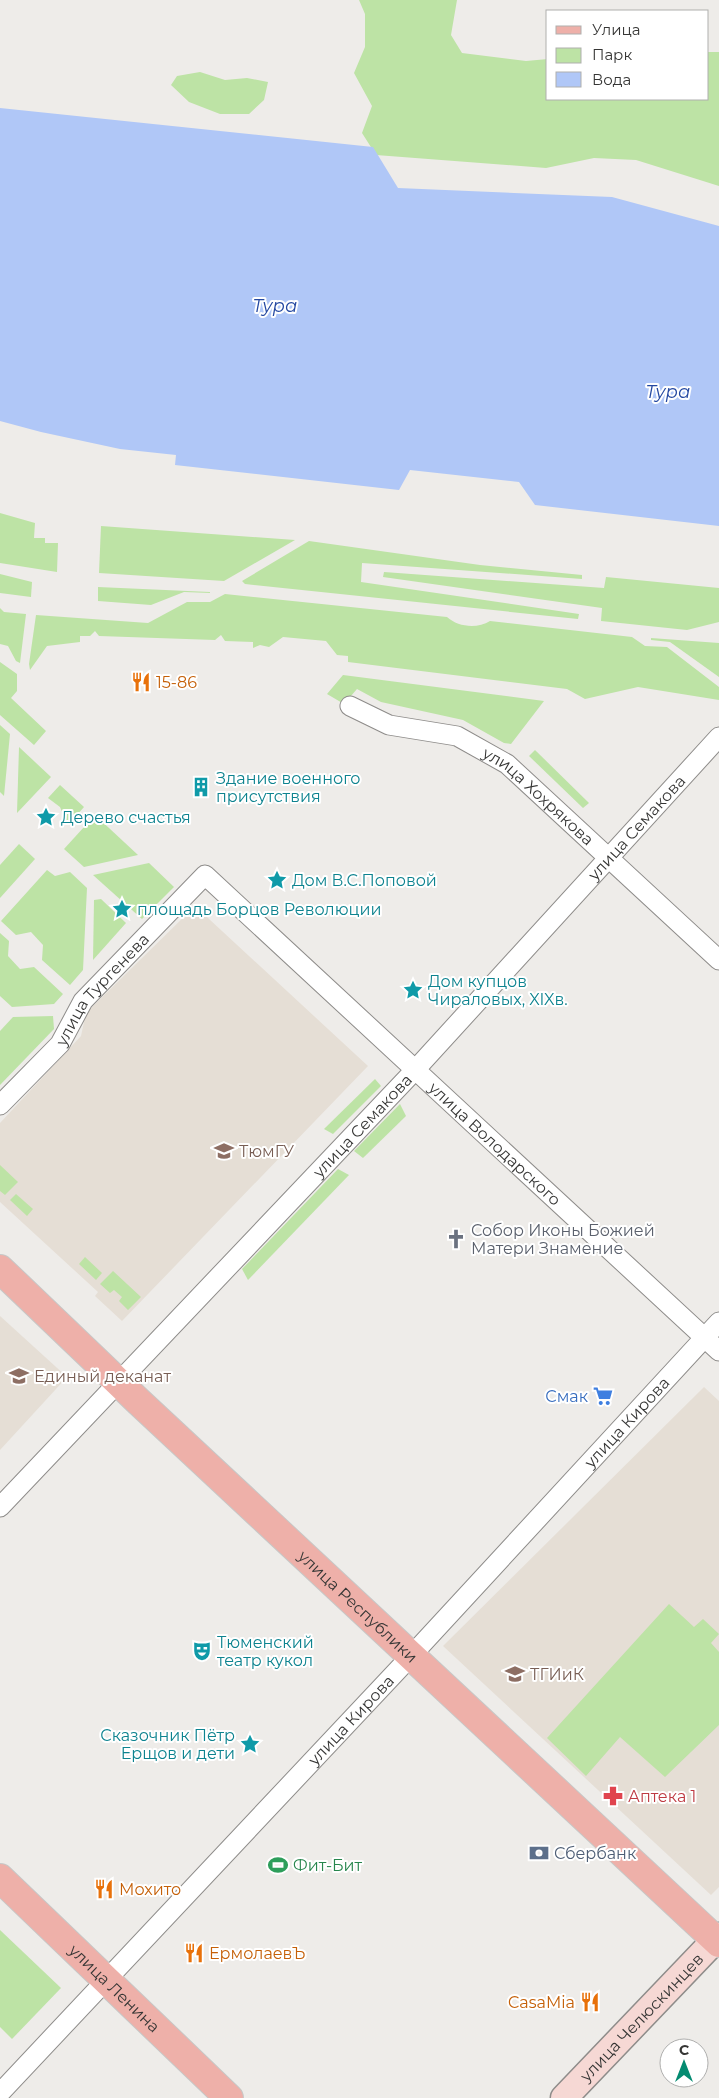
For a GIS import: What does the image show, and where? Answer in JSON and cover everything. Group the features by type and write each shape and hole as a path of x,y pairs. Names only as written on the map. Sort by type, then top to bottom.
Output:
{"main road":[{"name":"улица Республики","path":"0,1270 411,1656 718,1939"},
{"name":"улица Ленина","path":"0,1878 229,2098"},
{"name":"улица Челюскинцев","path":"564,2098 718,1939"}],"street":[{"name":"улица Хохрякова","path":"350,706 389,725 457,736 507,764 719,960"},
{"name":"улица Семакова","path":"0,1507 415,1070 719,737"},
{"name":"улица Володарского","path":"205,875 719,1351"},
{"name":"улица Тургенева","path":"0,1105 60,1044 83,1001 205,875"},
{"name":"улица Кирова","path":"0,2093 411,1656 719,1322"}],"shaded area":[{"path":"195,906 368,1066 122,1321 95,1296 98,1292 0,1202 0,1123 81,1036 86,1013"},
{"path":"0,1316 67,1377 0,1450"},
{"path":"704,1387 719,1401 719,1887 711,1895 443,1646"}],"green space":[{"path":"359,0 457,0 451,35 462,53 526,61 546,59 546,100 709,100 709,52 719,52 719,186 636,160 594,158 546,168 376,155 362,133 372,106 354,73 365,47 365,14"},
{"path":"200,72 225,80 247,78 268,82 264,100 249,114 220,114 189,102 171,85 177,76"},
{"path":"0,513 35,523 34,538 45,538 45,543 58,543 57,572 0,563"},
{"path":"101,526 295,540 224,581 99,573"},
{"path":"309,541 480,565 582,575 582,579 362,563 361,582 579,614 578,619 245,584 242,581"},
{"path":"384,572 604,588 606,577 719,588 719,622 687,630 601,621 602,608 383,577"},
{"path":"0,574 32,582 31,597 0,593"},
{"path":"98,587 210,593 184,592 151,605 98,601"},
{"path":"225,594 447,617 457,623 468,626 485,624 490,621 632,637 645,646 667,647 719,687 719,700 638,687 585,699 567,689 348,662 348,656 337,655 326,641 283,637 269,647 260,645 253,648 253,642 225,641 221,635 215,640 99,636 95,631 90,636 80,636 80,642 47,646 30,670 29,664 36,615 148,623 187,602 210,602"},
{"path":"0,608 4,612 26,614 20,663 16,661 8,646 0,644"},
{"path":"651,638 719,643 719,677 670,642 651,640"},
{"path":"0,662 17,674 17,691 11,698 46,731 34,745 0,715"},
{"path":"343,675 544,701 511,744 504,743 463,720 381,702 357,689 344,704 327,694"},
{"path":"0,725 10,734 4,796 0,792"},
{"path":"19,747 51,777 17,813"},
{"path":"535,750 589,803 583,808 529,756"},
{"path":"60,785 84,807 68,825 60,807 48,798"},
{"path":"95,815 138,855 84,867 64,849"},
{"path":"19,844 35,859 0,898 0,865"},
{"path":"149,863 174,887 142,919 93,875"},
{"path":"47,870 55,876 70,872 87,888 83,970 70,985 42,960 43,945 31,932 16,935 1,921"},
{"path":"101,899 126,923 93,960 94,900"},
{"path":"0,933 9,941 8,956 20,969 34,967 63,994 54,1004 12,1007 0,996"},
{"path":"53,1016 54,1029 0,1085 0,1031 13,1017"},
{"path":"375,1079 381,1086 333,1134 324,1129"},
{"path":"400,1104 406,1116 363,1158 354,1151"},
{"path":"0,1165 18,1182 5,1195 0,1191"},
{"path":"338,1169 349,1175 248,1280 242,1269"},
{"path":"16,1194 33,1209 27,1216 10,1200"},
{"path":"85,1257 102,1273 96,1280 79,1264"},
{"path":"113,1271 141,1297 128,1310 119,1301 122,1297 114,1290 110,1293 100,1284"},
{"path":"669,1604 694,1627 703,1619 719,1634 711,1643 719,1652 719,1725 665,1777 620,1737 586,1776 547,1738"},
{"path":"0,1930 61,1988 12,2039 0,2027"}],"water":[{"name":"Тура","path":"0,108 373,147 398,188 612,197 719,226 719,526 535,505 519,482 410,470 399,490 175,465 176,455 120,449 0,421"}],"place":[{"name":"15-86","path":"141,682"},
{"name":"Здание военного присутствия","path":"201,787"},
{"name":"Дерево счастья","path":"46,817"},
{"name":"Дом В.С.Поповой","path":"277,880"},
{"name":"площадь Борцов Революции","path":"122,909"},
{"name":"Дом купцов Чираловых, XIXв.","path":"413,990"},
{"name":"ТюмГУ","path":"224,1151"},
{"name":"Собор Иконы Божией Матери Знамение","path":"456,1239"},
{"name":"Единый деканат","path":"19,1376"},
{"name":"Смак","path":"603,1396"},
{"name":"Тюменский театр кукол","path":"202,1651"},
{"name":"ТГИиК","path":"515,1674"},
{"name":"Сказочник Пётр Ерщов и дети","path":"250,1744"},
{"name":"Аптека 1","path":"613,1796"},
{"name":"Сбербанк","path":"539,1853"},
{"name":"Фит-Бит","path":"278,1865"},
{"name":"Мохито","path":"104,1889"},
{"name":"ЕрмолаевЪ","path":"194,1953"},
{"name":"CasaMia","path":"590,2002"}]}
